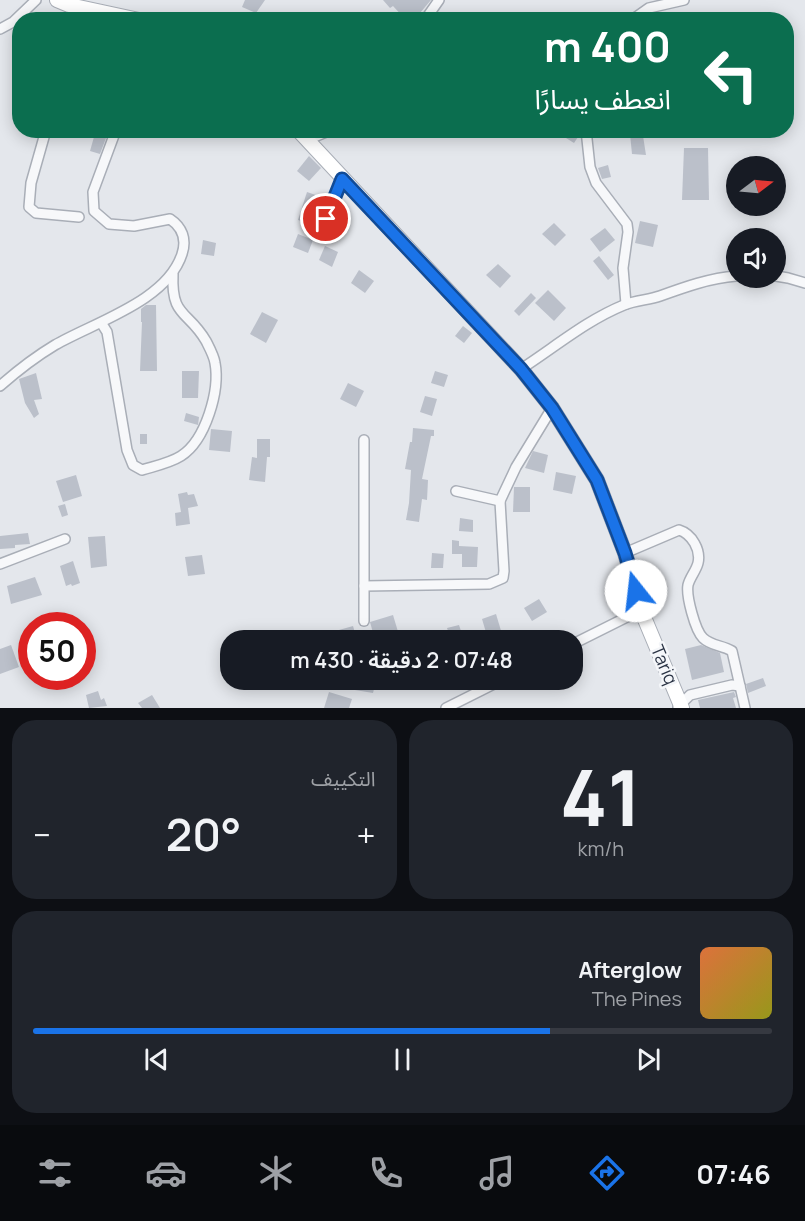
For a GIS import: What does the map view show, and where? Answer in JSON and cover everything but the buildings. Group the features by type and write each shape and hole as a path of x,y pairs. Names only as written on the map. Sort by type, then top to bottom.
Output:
{"main road":[{"path":"57,0 69,5 85,4 112,12"},
{"name":"Tariq","path":"305,138 521,369 552,408 597,480 625,553 641,610 680,707"}],"street":[{"path":"26,12 36,0"},
{"path":"643,12 649,8 684,0"},
{"path":"44,138 30,183 29,207 36,213 79,217"},
{"path":"0,386 21,368 57,344 102,324 160,286 173,274 180,262 185,246 179,225 170,219 134,226 109,224 94,211 93,192 113,138"},
{"path":"587,138 590,167 596,183 627,224 623,268 626,304"},
{"path":"321,233 342,179"},
{"path":"102,324 107,333 127,450 133,465 142,470 158,466 182,455 206,423 215,361 206,341 177,309 172,290 173,274"},
{"path":"521,369 599,317 626,304 726,277"},
{"path":"786,278 805,283"},
{"path":"364,586 489,584 503,578 500,501 516,467 552,408"},
{"path":"364,440 364,621"},
{"path":"456,491 500,501"},
{"path":"625,553 680,530 693,539 699,561 688,585 689,602 700,636 711,644 722,645 732,651 745,708"},
{"path":"0,564 65,539"},
{"path":"583,639 641,610"},
{"path":"680,707 690,694 732,684 740,686"},
{"path":"446,708 482,690"}],"route":[{"path":"326,219 342,179 521,369 552,408 597,480 625,553 636,591"}]}
